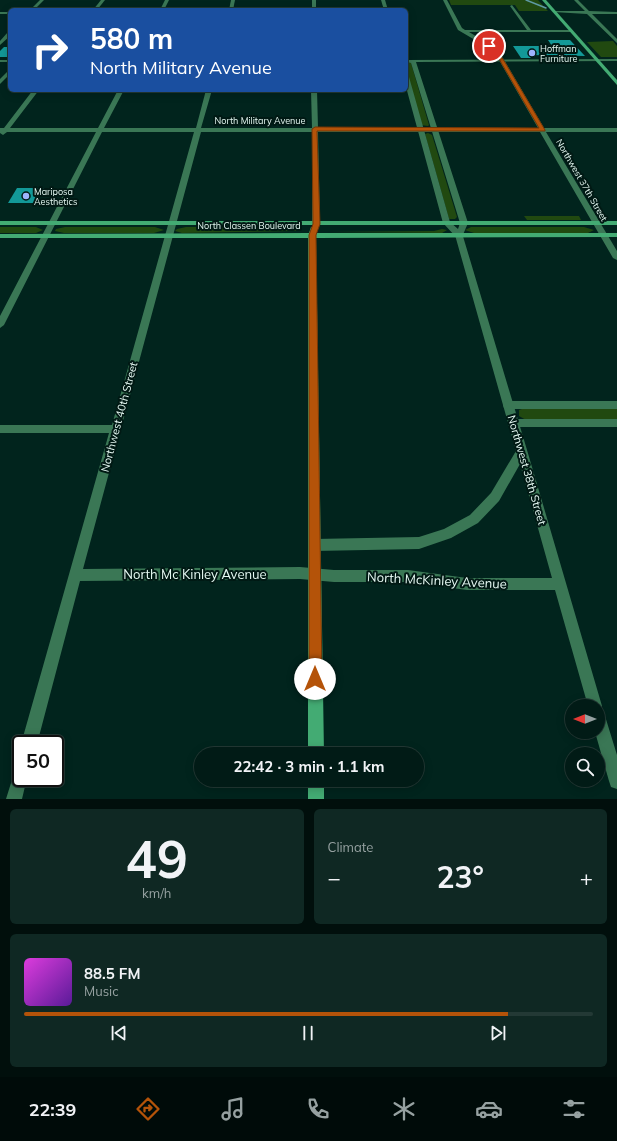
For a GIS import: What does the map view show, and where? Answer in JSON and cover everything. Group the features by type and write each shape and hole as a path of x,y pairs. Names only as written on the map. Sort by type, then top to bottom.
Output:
{"main road":[{"path":"544,0 617,84"},
{"name":"North Classen Boulevard","path":"0,223 617,223"},
{"path":"316,224 312,235 316,747"},
{"name":"North Classen Boulevard","path":"0,236 617,235"},
{"path":"316,787 316,799"}],"street":[{"path":"34,8 42,0"},
{"name":"Northwest 37th Street","path":"446,0 459,28 489,46 502,60 617,258"},
{"path":"576,0 617,42"},
{"path":"512,6 530,31"},
{"path":"555,12 617,13"},
{"path":"464,31 571,30"},
{"path":"0,44 8,35"},
{"path":"408,61 617,60"},
{"path":"408,61 413,62 464,223 459,235"},
{"path":"0,82 8,73"},
{"name":"Northwest 38th Street","path":"408,84 447,223 459,235 593,699"},
{"path":"0,137 2,130 34,92"},
{"path":"0,325 120,92"},
{"name":"Northwest 40th Street","path":"31,735 208,92"},
{"path":"314,92 316,224"},
{"name":"North Military Avenue","path":"2,130 617,130"},
{"path":"508,405 617,405"},
{"path":"513,424 617,423"},
{"path":"0,429 115,429"},
{"path":"314,545 419,543 447,534 474,519 495,497 522,450"},
{"name":"North Mc Kinley Avenue","path":"75,575 315,574"},
{"name":"North McKinley Avenue","path":"315,574 334,576 408,576 467,584 559,584"},
{"path":"605,739 617,781"},
{"path":"14,799 17,787"}],"green space":[{"path":"449,0 538,0 548,11 519,11 515,5 451,5"},
{"path":"613,41 617,46 617,57 601,57 587,42"},
{"path":"408,62 411,63 429,125 421,125 408,76"},
{"path":"428,133 432,135 457,217 455,219 449,219 425,134"},
{"path":"524,216 579,216 581,220 527,220"},
{"path":"0,227 36,227 43,230 36,233 0,233"},
{"path":"65,227 155,227 164,230 154,233 64,233 55,231 56,229"},
{"path":"186,227 297,227 300,229 297,231 182,233 175,231"},
{"path":"471,227 584,227 594,230 588,233 474,233 465,230"},
{"path":"442,229 447,230 442,233 327,232 434,231"},
{"path":"617,409 617,420 526,420 519,416 519,410"}],"building":[{"path":"548,40 570,40 585,56 529,55 531,58 521,58 513,46 552,46"},
{"path":"4,47 8,47 8,57 0,57 0,51"},
{"name":"Mariposa Aesthetics","path":"17,188 44,188 35,203 8,203"}],"waterway":[{"path":"526,0 546,8"}],"place":[{"name":"Hoffman Furniture","path":"532,53"},
{"name":"Mariposa Aesthetics","path":"26,196"}],"route":[{"path":"315,679 312,235 316,224 315,129 543,130 501,59 489,46"}]}
